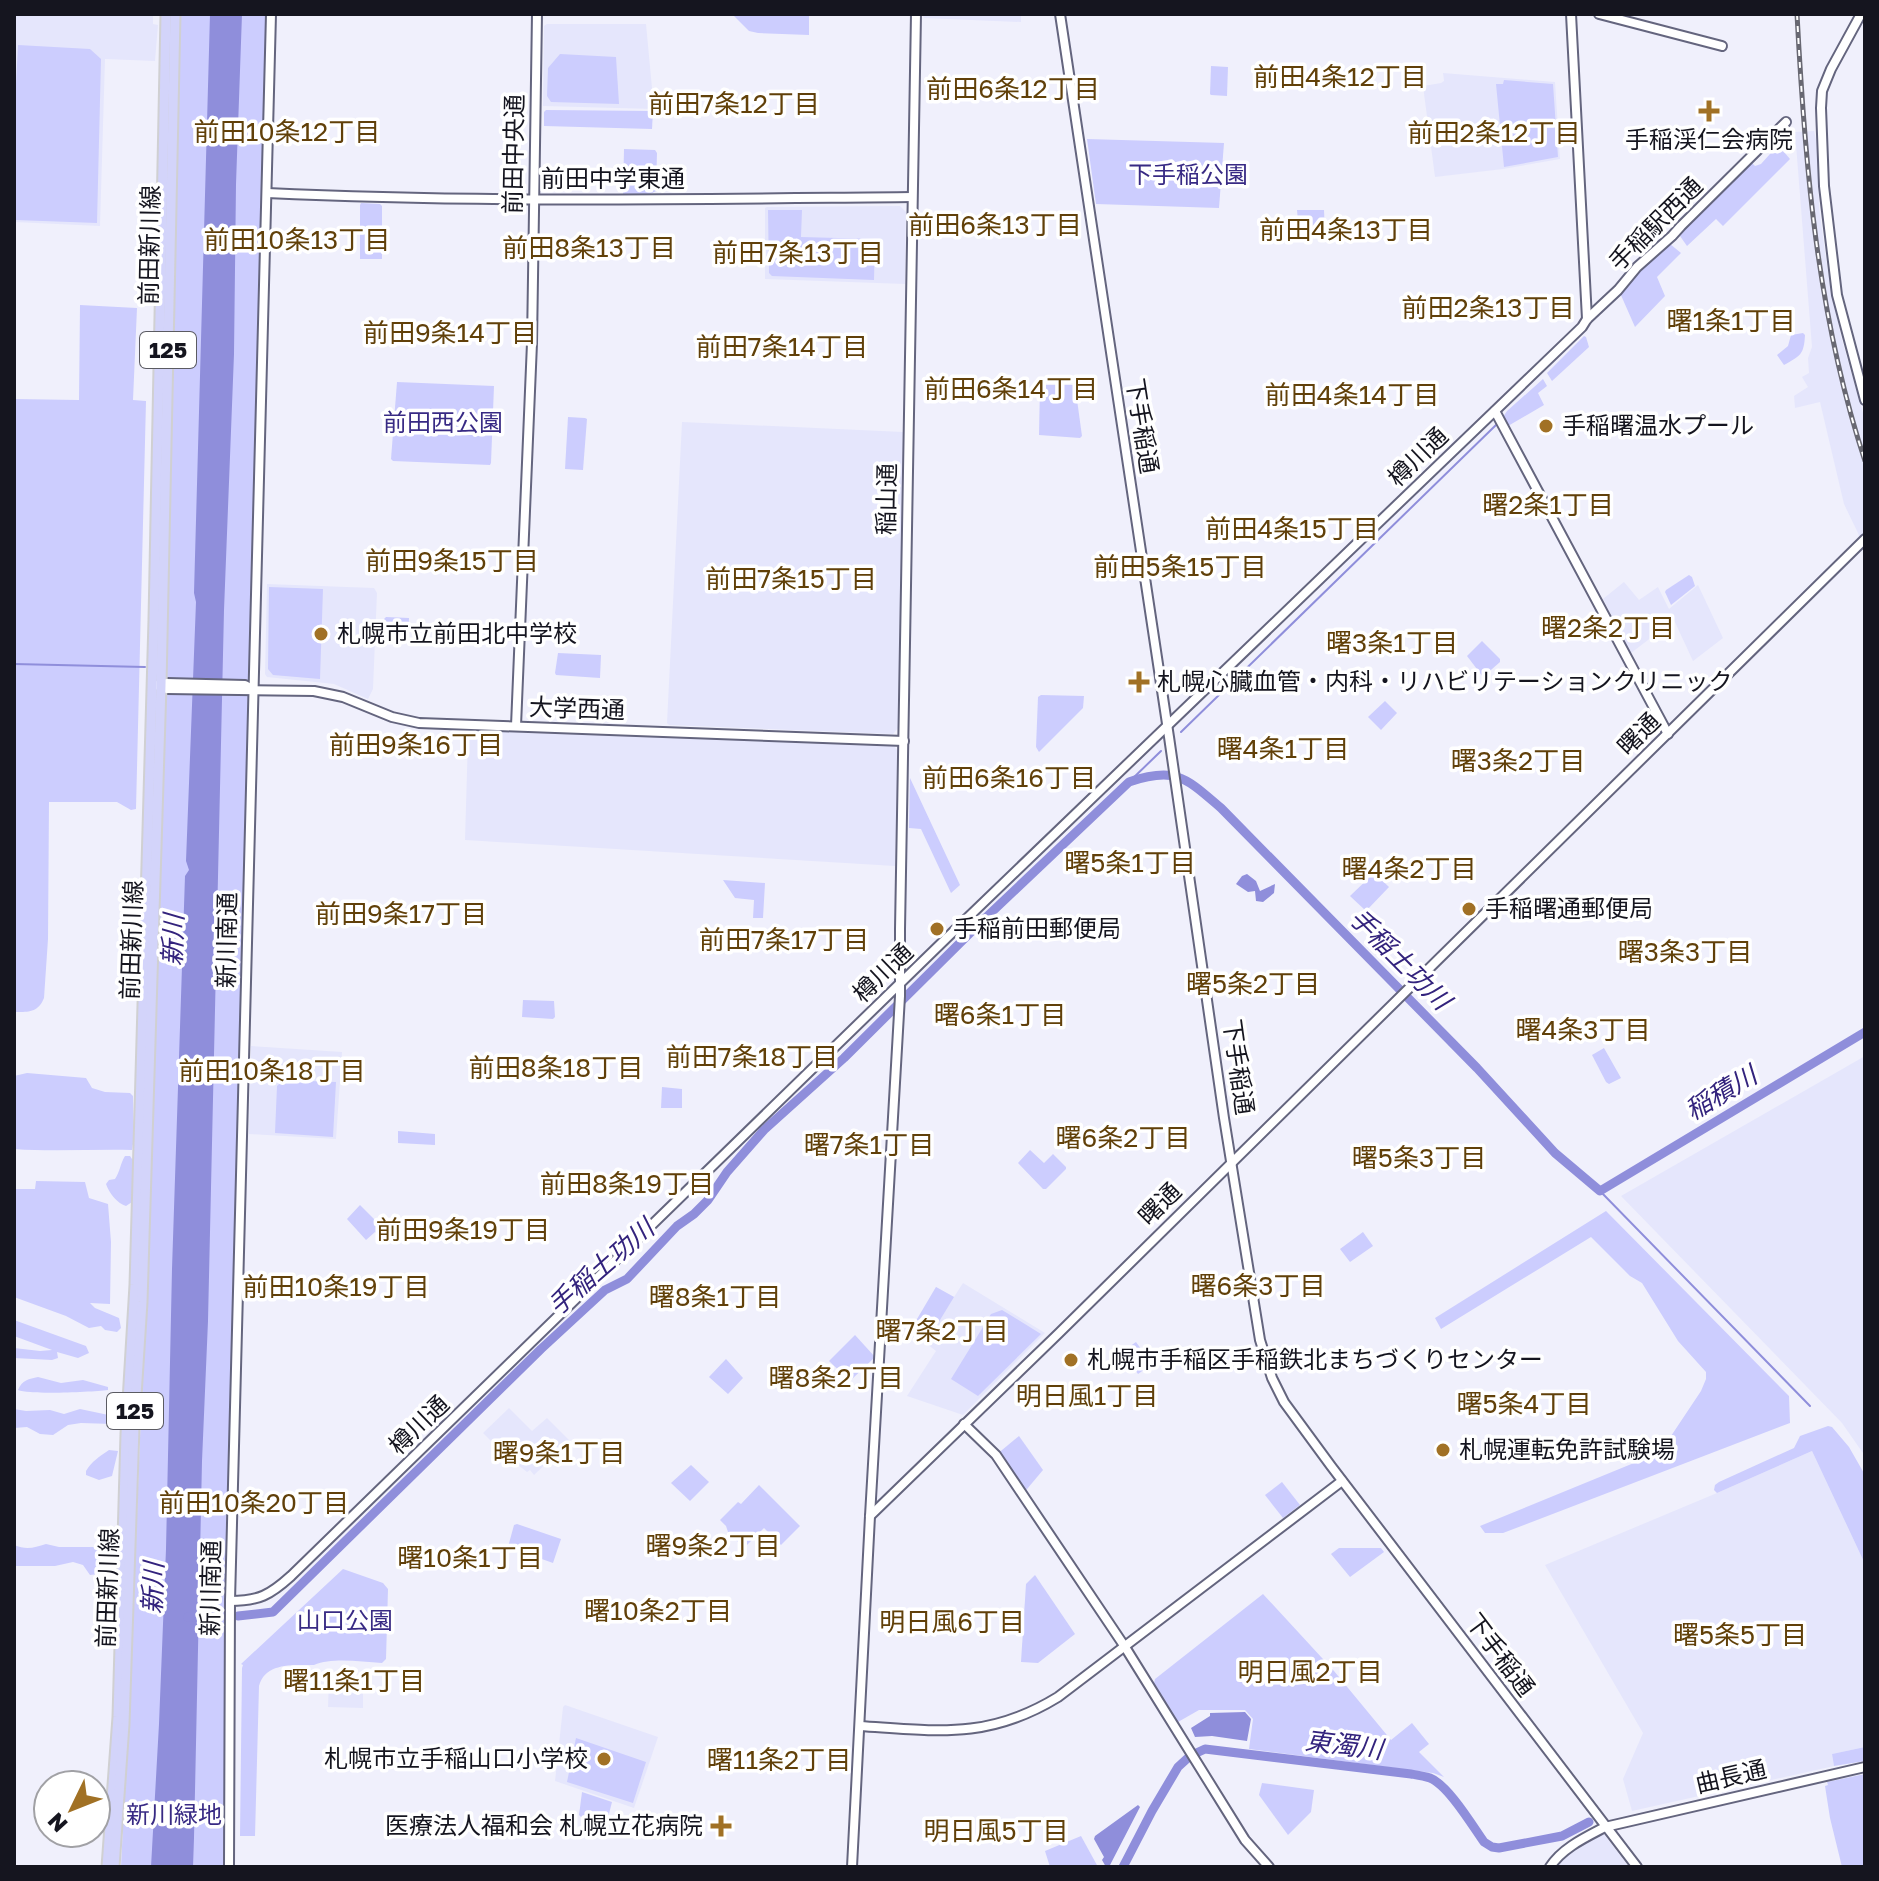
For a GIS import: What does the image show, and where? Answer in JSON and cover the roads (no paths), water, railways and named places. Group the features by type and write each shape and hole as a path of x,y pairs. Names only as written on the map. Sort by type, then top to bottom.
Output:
{"main road":[{"name":"前田新川線","path":"162,685 162,263 166,14"},
{"name":"前田新川線","path":"114,1867 121,1724 126,1434 162,685 175,14"},
{"name":"前田新川線","path":"107,1867 121,1724"}],"street":[{"name":"新川南通","path":"229,1867 230,1601 236,1439 248,689 271,14"},
{"name":"前田中央通","path":"516,726 532,343 537,14"},
{"name":"稲山通","path":"870,1516 900,1015 916,14"},
{"name":"下手稲通","path":"1060,14 1260,1340 1272,1378 1284,1402 1637,1867"},
{"path":"1571,14 1587,319"},
{"path":"1599,14 1722,46"},
{"path":"1861,14 1831,69 1822,91 1821,108 1824,186 1837,295 1865,400"},
{"name":"手稲駅西通","path":"1587,319 1786,122"},
{"name":"前田中学東通","path":"267,193 533,199 912,197"},
{"name":"樽川通","path":"230,1601 258,1599 274,1592 291,1576 1587,319"},
{"path":"1495,411 1668,734"},
{"name":"曙通","path":"870,1516 1865,539"},
{"name":"大学西通","path":"162,685 314,691 343,697 392,717 419,723 904,741"},
{"path":"964,1424 996,1455 1125,1647 1245,1840 1269,1867"},
{"path":"860,1726 956,1731 1002,1723 1029,1713 1058,1697 1342,1481"},
{"path":"852,1867 870,1516"},
{"name":"曲長通","path":"1550,1867 1579,1841 1605,1827 1865,1767"}],"waterway":[{"path":"1181,732 1496,425"},
{"path":"14,664 145,667"},
{"path":"1129,782 1161,751"},
{"name":"手稲土功川","path":"238,1616 273,1612 541,1349 605,1290 627,1279 677,1226 708,1200 727,1172 764,1130 844,1058 1129,782 1170,775 1189,782 1221,808 1477,1068 1555,1153 1600,1191 1865,1032"},
{"name":"手稲土功川","path":"1600,1191 1810,1406"},
{"name":"手稲土功川","path":"188,1617 216,1616"},
{"name":"東濁川","path":"1123,1867 1178,1767 1190,1756 1205,1749 1430,1778 1452,1797 1484,1842 1492,1847 1562,1836 1589,1822"}],"railway":[{"path":"1797,14 1809,184 1824,295 1835,351 1865,461"}],"place":[{"name":"手稲渓仁会病院","path":"1709,111"},
{"name":"手稲曙温水プール","path":"1546,426"},
{"name":"札幌市立前田北中学校","path":"321,634"},
{"name":"札幌心臓血管・内科・リハビリテーションクリニック","path":"1139,682"},
{"name":"手稲曙通郵便局","path":"1469,909"},
{"name":"手稲前田郵便局","path":"937,929"},
{"name":"札幌市手稲区手稲鉄北まちづくりセンター","path":"1071,1360"},
{"name":"札幌運転免許試験場","path":"1443,1450"},
{"name":"札幌市立手稲山口小学校","path":"604,1759"},
{"name":"医療法人福和会 札幌立花病院","path":"721,1826"}],"district":[{"name":"前田4条12丁目","path":"1340,77"},
{"name":"前田6条12丁目","path":"1013,89"},
{"name":"前田7条12丁目","path":"734,104"},
{"name":"前田10条12丁目","path":"287,132"},
{"name":"前田2条12丁目","path":"1494,133"},
{"name":"前田6条13丁目","path":"995,225"},
{"name":"前田4条13丁目","path":"1346,230"},
{"name":"前田10条13丁目","path":"297,240"},
{"name":"前田8条13丁目","path":"589,248"},
{"name":"前田7条13丁目","path":"798,253"},
{"name":"前田2条13丁目","path":"1488,308"},
{"name":"曙1条1丁目","path":"1731,321"},
{"name":"前田9条14丁目","path":"450,333"},
{"name":"前田7条14丁目","path":"782,347"},
{"name":"前田6条14丁目","path":"1011,389"},
{"name":"前田4条14丁目","path":"1352,395"},
{"name":"曙2条1丁目","path":"1548,505"},
{"name":"前田4条15丁目","path":"1292,529"},
{"name":"前田9条15丁目","path":"452,561"},
{"name":"前田5条15丁目","path":"1180,567"},
{"name":"前田7条15丁目","path":"791,579"},
{"name":"曙2条2丁目","path":"1608,628"},
{"name":"曙3条1丁目","path":"1392,643"},
{"name":"前田9条16丁目","path":"416,745"},
{"name":"曙4条1丁目","path":"1283,749"},
{"name":"曙3条2丁目","path":"1518,761"},
{"name":"前田6条16丁目","path":"1009,778"},
{"name":"曙5条1丁目","path":"1130,863"},
{"name":"曙4条2丁目","path":"1409,869"},
{"name":"前田9条17丁目","path":"401,914"},
{"name":"前田7条17丁目","path":"784,940"},
{"name":"曙3条3丁目","path":"1685,952"},
{"name":"曙5条2丁目","path":"1253,984"},
{"name":"曙6条1丁目","path":"1000,1015"},
{"name":"曙4条3丁目","path":"1583,1030"},
{"name":"前田7条18丁目","path":"752,1057"},
{"name":"前田8条18丁目","path":"556,1068"},
{"name":"前田10条18丁目","path":"272,1071"},
{"name":"曙6条2丁目","path":"1123,1138"},
{"name":"曙7条1丁目","path":"869,1145"},
{"name":"曙5条3丁目","path":"1419,1158"},
{"name":"前田8条19丁目","path":"627,1184"},
{"name":"前田9条19丁目","path":"463,1230"},
{"name":"曙6条3丁目","path":"1258,1286"},
{"name":"前田10条19丁目","path":"336,1287"},
{"name":"曙8条1丁目","path":"715,1297"},
{"name":"曙7条2丁目","path":"942,1331"},
{"name":"曙8条2丁目","path":"836,1378"},
{"name":"明日風1丁目","path":"1087,1396"},
{"name":"曙5条4丁目","path":"1524,1404"},
{"name":"曙9条1丁目","path":"559,1453"},
{"name":"前田10条20丁目","path":"254,1503"},
{"name":"曙9条2丁目","path":"713,1546"},
{"name":"曙10条1丁目","path":"470,1558"},
{"name":"曙10条2丁目","path":"658,1611"},
{"name":"明日風6丁目","path":"952,1622"},
{"name":"曙5条5丁目","path":"1740,1635"},
{"name":"明日風2丁目","path":"1310,1672"},
{"name":"曙11条1丁目","path":"354,1681"},
{"name":"曙11条2丁目","path":"779,1760"},
{"name":"明日風5丁目","path":"996,1831"}],"park label":[{"name":"下手稲公園","path":"1188,175"},
{"name":"前田西公園","path":"443,423"},
{"name":"山口公園","path":"345,1621"},
{"name":"新川緑地","path":"174,1815"}],"water label":[{"name":"新川","path":"173,940"},
{"name":"稲積川","path":"1721,1093"},
{"name":"新川","path":"153,1588"}]}
